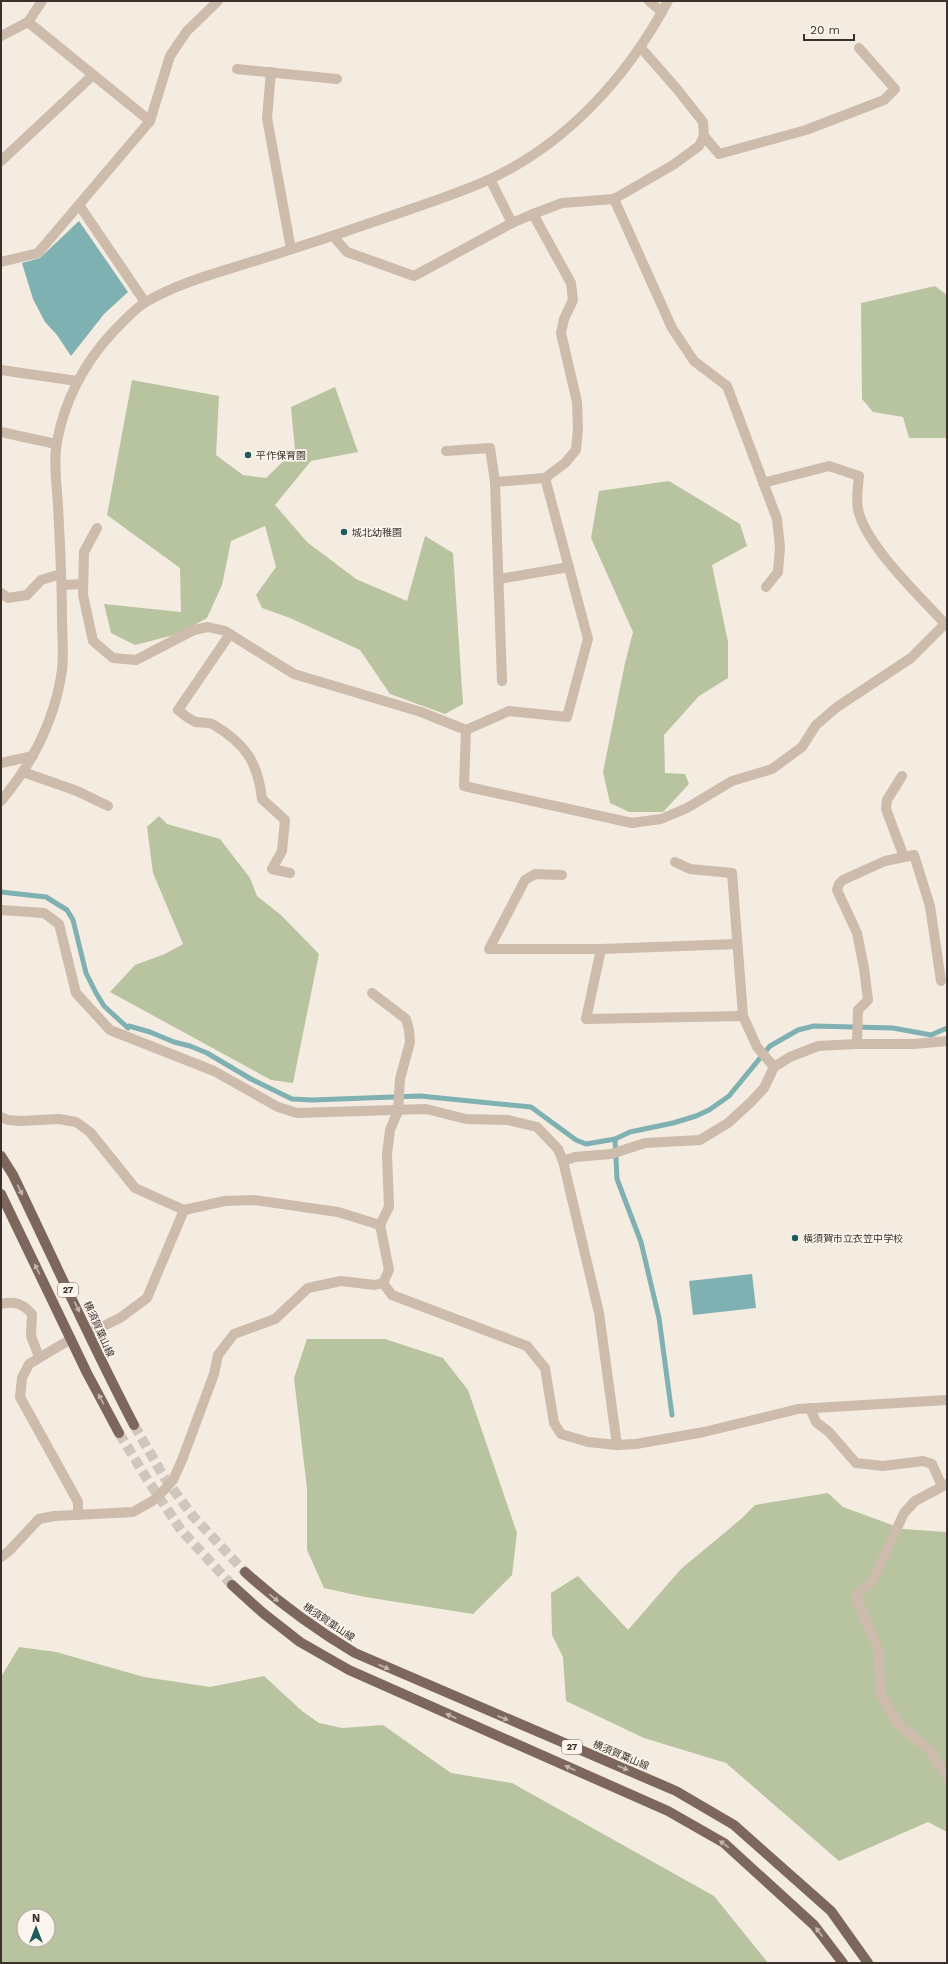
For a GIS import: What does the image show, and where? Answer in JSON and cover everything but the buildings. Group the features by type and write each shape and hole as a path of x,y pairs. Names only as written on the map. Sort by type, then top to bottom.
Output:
{"main road":[{"name":"横須賀葉山線","path":"1,1156 13,1175 89,1333 104,1368 134,1425"},
{"name":"27","path":"1,1194 70,1339 119,1433"},
{"name":"横須賀葉山線","path":"245,1572 274,1598 314,1628 354,1654 676,1791 734,1825 831,1911 868,1963"},
{"name":"27","path":"232,1585 263,1613 300,1642 349,1670 668,1811 724,1843 814,1925 843,1963"}],"street":[{"path":"1,36 28,22 42,1"},
{"path":"2,260 38,252 150,121 170,56 187,31 218,1"},
{"path":"649,1 662,12"},
{"path":"1,801 33,756 53,708 62,670 62,585 56,444 64,415 77,381 110,335 145,302 177,288 333,236 490,180 530,156 562,133 600,98 641,48 668,1"},
{"path":"28,22 150,121"},
{"path":"333,236 347,252 414,276 512,223 533,214 562,203 614,199 673,166 699,146 704,136 703,122 677,89 641,48"},
{"path":"704,136 719,154 806,130 884,100 895,89 859,48"},
{"path":"237,69 337,79"},
{"path":"271,72 267,118 291,250"},
{"path":"1,161 93,74"},
{"path":"490,180 512,223"},
{"path":"614,199 672,328 694,361 727,386 777,519 780,547 778,572 766,587"},
{"path":"79,205 145,302"},
{"path":"495,482 545,478 565,463 576,450 578,428 577,402 561,333 564,319 573,300 571,283 533,214"},
{"path":"1,370 77,381"},
{"path":"1,432 56,444"},
{"path":"446,451 490,448 495,482 502,681"},
{"path":"466,730 464,786 632,823 661,819 687,808 732,781 772,769 802,747 816,725 837,707 911,658 946,623 877,548 858,510 859,476 829,466 764,484"},
{"path":"97,528 84,552 83,595 93,640 112,658 136,660 194,630 208,627 225,631 294,674 421,712 466,730 509,711 567,718 588,638 545,478"},
{"path":"499,580 568,567"},
{"path":"1,593 8,598 27,595 41,580 61,574"},
{"path":"62,585 83,584"},
{"path":"230,634 178,710 195,721 213,724 244,748 251,758 260,778 262,799 285,820 282,851 272,869 290,873"},
{"path":"1,762 33,756"},
{"path":"23,772 77,791 108,806"},
{"path":"902,776 887,800 886,809 904,857"},
{"path":"857,1044 858,1010 868,1000 864,968 857,933 837,890 838,884 870,866 914,855 930,906 941,981"},
{"path":"675,862 690,869 732,873 743,1016 757,1047 774,1066"},
{"path":"562,875 535,874 525,880 489,949 601,949 737,944"},
{"path":"1,910 44,913 59,924 76,993 110,1030 214,1071 278,1107 297,1113 398,1111 426,1108 466,1119 508,1120 537,1127 558,1148 563,1161 599,1313 617,1445"},
{"path":"601,949 586,1019 743,1016"},
{"path":"372,994 406,1019 410,1042 400,1079 398,1111 390,1130 387,1154 389,1207 380,1225 388,1270 383,1284"},
{"path":"563,1161 575,1158 611,1154 645,1143 700,1140 728,1123 751,1102 764,1088 774,1066 790,1057 818,1046 914,1044 947,1041"},
{"path":"1,1117 8,1120 20,1121 59,1119 76,1122 90,1132 135,1188 184,1210 226,1201 254,1200 338,1212 380,1225"},
{"path":"89,1333 120,1318 146,1298 184,1210"},
{"path":"1,1557 9,1551 39,1519 54,1516 133,1512 154,1500 165,1490 173,1480 182,1460 214,1374 218,1355 234,1334 275,1319 308,1288 341,1281 375,1285 383,1284"},
{"path":"383,1284 392,1296 526,1346 545,1368 554,1423 561,1434 588,1442 617,1445 636,1444 704,1432 798,1409 947,1400"},
{"path":"1,1304 13,1301 23,1305 32,1314 31,1336 39,1357"},
{"path":"70,1339 29,1364 22,1378 20,1397 78,1502 78,1515"},
{"path":"810,1408 816,1422 829,1432 856,1463 883,1466 923,1461 932,1464 944,1485 915,1501 904,1513 872,1582 859,1592 856,1597 878,1649 882,1696 899,1725 930,1752 947,1777"}],"green space":[{"path":"935,286 947,295 947,438 909,438 903,417 873,412 862,399 861,303"},
{"path":"132,380 219,396 216,455 243,475 266,478 295,450 291,407 335,387 358,452 311,461 275,505 307,542 356,579 407,601 425,536 453,553 463,704 445,714 390,694 360,650 290,618 262,608 256,595 276,567 265,526 231,541 222,585 207,618 178,634 135,645 111,633 104,604 181,612 180,568 107,515"},
{"path":"669,481 740,524 747,546 712,565 728,642 728,678 699,696 664,735 665,773 685,774 689,784 663,812 629,812 610,803 603,772 625,663 633,632 591,538 599,491"},
{"path":"159,816 167,824 220,839 250,878 257,896 281,915 319,954 293,1083 271,1080 110,992 135,965 165,954 183,944 153,873 147,827"},
{"path":"307,1339 385,1339 443,1358 468,1390 517,1533 512,1575 473,1614 365,1597 324,1588 307,1550 307,1489 294,1378"},
{"path":"828,1493 843,1507 903,1529 947,1532 947,1832 928,1822 839,1861 726,1763 644,1738 566,1701 563,1657 552,1635 551,1593 578,1576 628,1630 681,1569 741,1519 755,1505"},
{"path":"19,1647 56,1652 144,1677 210,1687 264,1676 302,1711 319,1723 342,1728 383,1725 451,1773 512,1783 714,1896 768,1963 1,1963 1,1677"}],"water":[{"path":"79,221 128,292 104,314 71,356 57,335 45,322 33,299 22,263 40,258"},
{"path":"752,1274 756,1308 693,1315 689,1281"}],"waterway":[{"path":"1,892 46,897 67,910 73,920 86,973 96,993 104,1006 128,1028 129,1026 150,1032 207,1053 251,1079 292,1099 312,1100 420,1096 531,1107 576,1140 586,1144 615,1139 630,1132 673,1123 696,1116 709,1110 729,1096 770,1046 798,1030 814,1026 893,1028 931,1035 947,1028"},
{"path":"615,1139 617,1179 641,1242 659,1318 672,1415"}],"tunnel":[{"path":"134,1425 164,1477 192,1515 245,1572"},
{"path":"119,1433 181,1530 232,1585"}],"place":[{"name":"平作保育園","path":"248,455"},
{"name":"城北幼稚園","path":"344,532"},
{"name":"横須賀市立衣笠中学校","path":"795,1238"}]}
